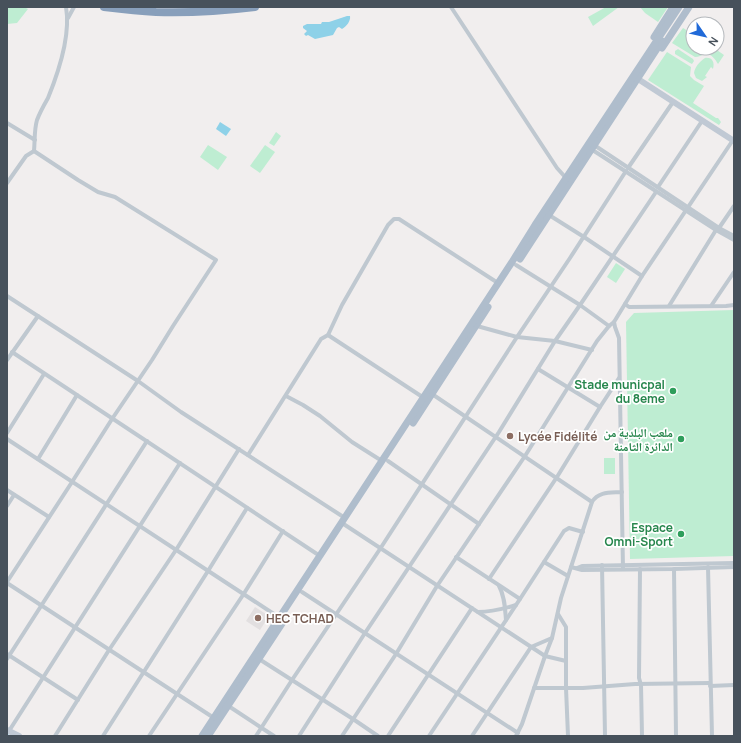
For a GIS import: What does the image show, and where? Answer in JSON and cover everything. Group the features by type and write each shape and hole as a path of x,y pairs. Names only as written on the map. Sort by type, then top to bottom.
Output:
{"highway":[{"path":"104,7 157,12 205,12 255,7"},
{"path":"122,7 198,9 229,7"}],"main road":[{"path":"619,103 638,79 652,53 652,43 657,31 674,7"},
{"path":"428,394 476,326 549,215 591,146 668,28 679,7"},
{"path":"668,28 685,7"},
{"path":"652,53 662,47 690,7"},
{"path":"208,736 280,618 320,556 385,461 566,178 591,146"},
{"path":"202,736 259,659 302,592 344,522"}],"street":[{"path":"34,151 35,129 55,80 62,56 68,18 66,7"},
{"path":"68,18 74,7"},
{"path":"451,7 557,168 566,178"},
{"path":"342,736 396,654 437,586 569,388 597,341 621,313 642,276 733,141 638,79"},
{"path":"256,736 673,102"},
{"path":"299,736 365,633 496,436 555,341 702,121"},
{"path":"8,124 35,140"},
{"path":"591,146 734,240"},
{"path":"7,183 26,156 34,151"},
{"path":"34,151 98,192 115,197 216,260 7,582 214,718"},
{"path":"669,306 734,206"},
{"path":"549,215 642,276"},
{"path":"248,455 321,339 328,334 350,291 388,225 394,219 399,219 498,283"},
{"path":"718,229 734,236"},
{"path":"516,265 580,305 609,326"},
{"path":"711,306 734,272"},
{"path":"7,296 138,381 181,412 248,455 380,548 501,628 545,656 566,661"},
{"path":"625,304 629,308 734,305"},
{"path":"7,360 38,316"},
{"path":"614,322 619,338 623,567"},
{"path":"476,326 517,337 555,341 592,350"},
{"path":"328,334 466,416 592,502"},
{"path":"12,352 320,556"},
{"path":"538,369 600,407"},
{"path":"7,433 44,374"},
{"path":"489,579 557,477 620,377"},
{"path":"38,459 77,395"},
{"path":"286,396 320,416 352,442 421,484 479,524"},
{"path":"7,439 280,618"},
{"path":"78,700 8,656 147,441"},
{"path":"55,736 176,550 239,449"},
{"path":"20,736 8,730 180,463"},
{"path":"7,490 49,517"},
{"path":"302,592 428,674 517,735 552,638 561,598 592,502 594,498 600,494 622,492"},
{"path":"7,506 14,495"},
{"path":"103,736 247,508"},
{"path":"429,736 565,530 570,528 583,532"},
{"path":"149,736 243,595 283,531"},
{"path":"456,557 520,599"},
{"path":"544,562 568,576"},
{"path":"571,567 582,570 602,567 734,563"},
{"path":"602,567 604,736"},
{"path":"623,567 640,569 734,567"},
{"path":"708,567 712,736"},
{"path":"640,569 639,678 641,684 642,736"},
{"path":"674,569 676,736"},
{"path":"497,584 500,587 504,597 506,621"},
{"path":"478,612 505,609 516,605"},
{"path":"388,736 472,608"},
{"path":"558,614 566,627 568,736"},
{"path":"472,736 531,647 552,638"},
{"path":"259,659 378,736"},
{"path":"534,688 582,688 675,683 734,685"},
{"path":"226,705 274,736"}],"shaded area":[{"name":"HEC TCHAD","path":"255,607 269,616 260,630 246,621"}],"green space":[{"path":"7,7 24,7 28,9 17,23 7,24"},
{"path":"606,7 619,7 593,26 588,17"},
{"path":"640,7 668,7 658,22 645,13"},
{"path":"683,28 685,29 685,51 672,43"},
{"path":"678,49 685,54 685,56 688,56 694,61 692,64 675,54 675,51"},
{"path":"667,52 691,67 690,76 704,86 693,103 718,118 721,122 719,125 648,80"},
{"path":"711,56 723,56 718,64"},
{"path":"705,58 711,59 714,66 713,69 711,67 705,76 707,77 702,81 696,78 694,73 695,69"},
{"path":"276,132 281,136 274,146 269,143"},
{"path":"208,145 227,157 218,170 200,157"},
{"path":"265,145 275,152 260,173 250,166"},
{"path":"616,263 625,269 616,283 607,277"},
{"name":"ملعب البلدية من الدائرة الثامنة","path":"734,310 734,556 630,559 626,322 634,313"},
{"path":"604,458 615,458 615,474 604,474"}],"water":[{"path":"350,16 348,24 342,29 339,27 337,28 333,35 315,39 304,34 307,31 303,28 303,26 307,24 321,24 322,22 329,22"},
{"path":"220,122 231,129 226,136 216,129"}],"place":[{"name":"Stade municpal du 8eme","path":"673,391"},
{"name":"Lycée Fidélité","path":"510,436"},
{"name":"ملعب البلدية من الدائرة الثامنة","path":"681,439"},
{"name":"Espace Omni-Sport","path":"681,534"},
{"name":"HEC TCHAD","path":"258,618"}]}
